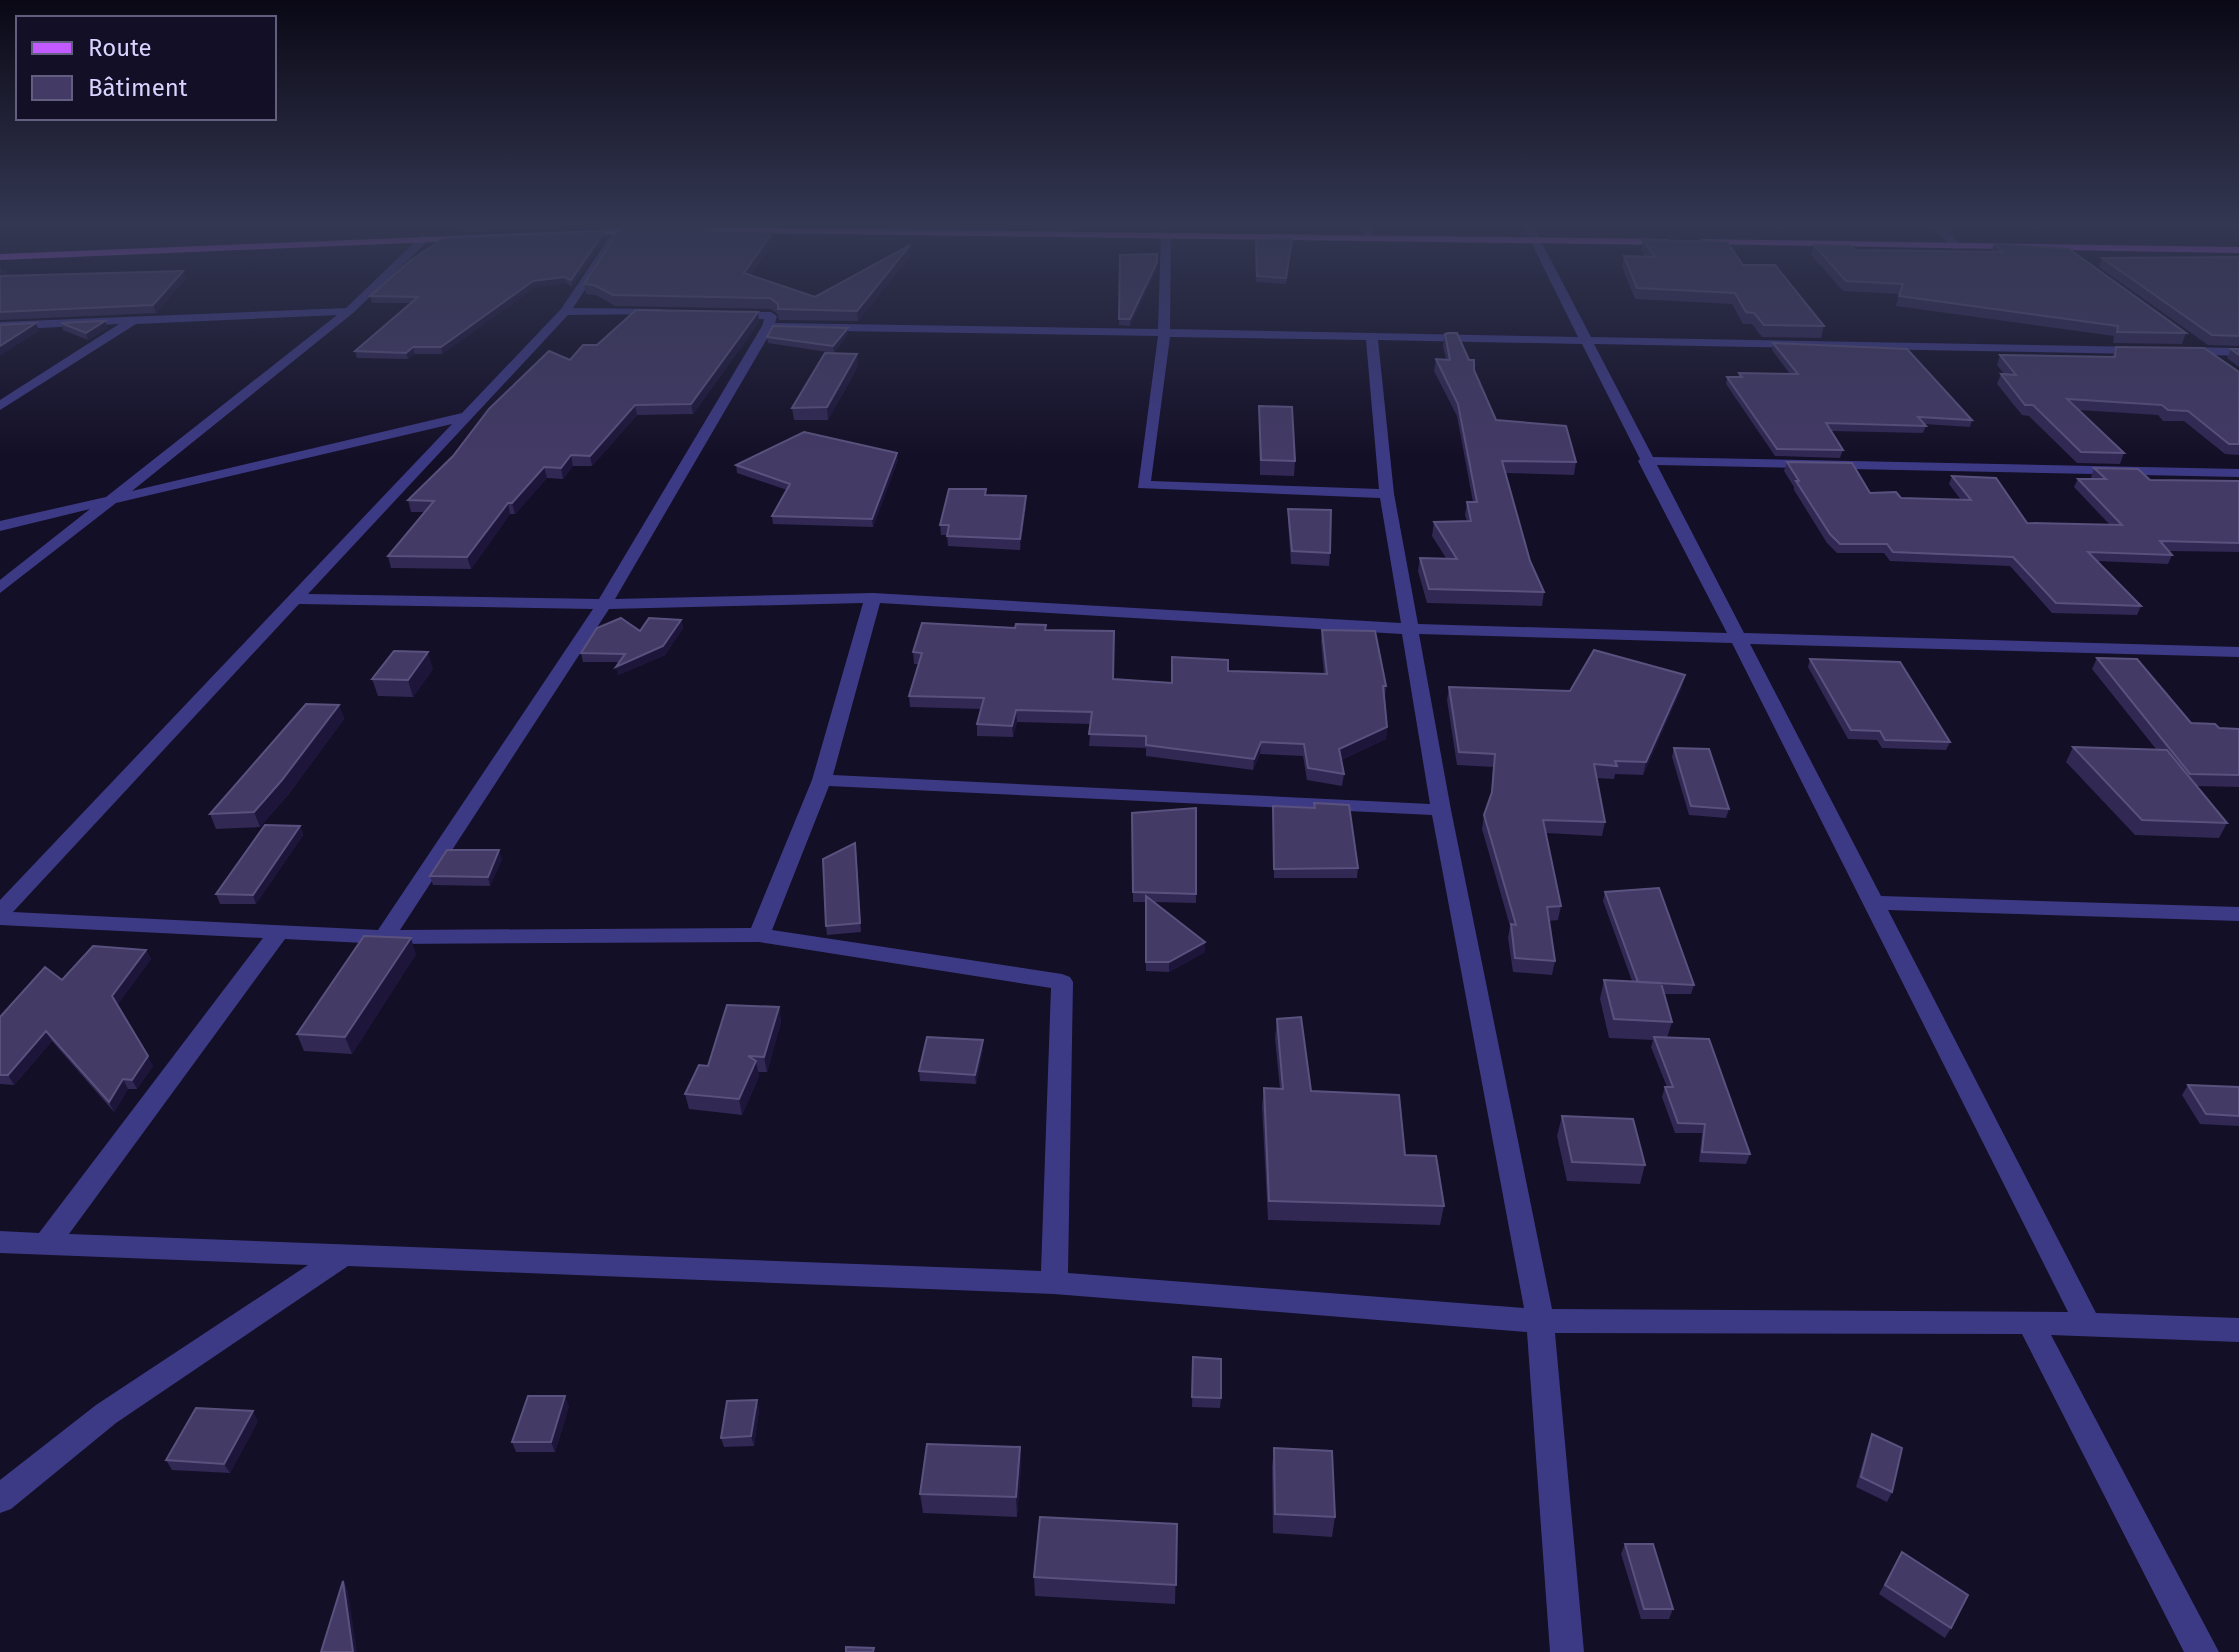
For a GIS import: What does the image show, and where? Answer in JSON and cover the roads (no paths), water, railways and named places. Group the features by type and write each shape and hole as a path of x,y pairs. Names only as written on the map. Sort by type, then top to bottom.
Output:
{"street":[{"path":"0,588 357,303"},
{"path":"0,915 298,599 570,303"},
{"path":"1165,303 1164,333 1143,485 1387,494"},
{"path":"1568,303 1645,461 2088,1324"},
{"path":"0,326 349,311"},
{"path":"565,311 676,312"},
{"path":"384,937 604,604 768,326 771,316 717,314"},
{"path":"0,406 133,320"},
{"path":"768,326 2239,352"},
{"path":"2185,335 2229,368"},
{"path":"1372,337 1387,494 1410,629 1441,810 1540,1321 1567,1652"},
{"path":"0,526 463,417"},
{"path":"1645,461 2239,473"},
{"path":"298,599 604,604 873,598 1410,629 2239,652"},
{"path":"759,935 822,780 873,598"},
{"path":"822,780 1441,810"},
{"path":"1872,903 2239,914"},
{"path":"0,915 384,937 759,935 1062,982 1054,1283"},
{"path":"46,1244 280,931"},
{"path":"0,1242 1054,1283 1540,1321 2030,1322 2239,1330"},
{"path":"5,1492 106,1414 344,1255"},
{"path":"2030,1322 2198,1650"}]}
